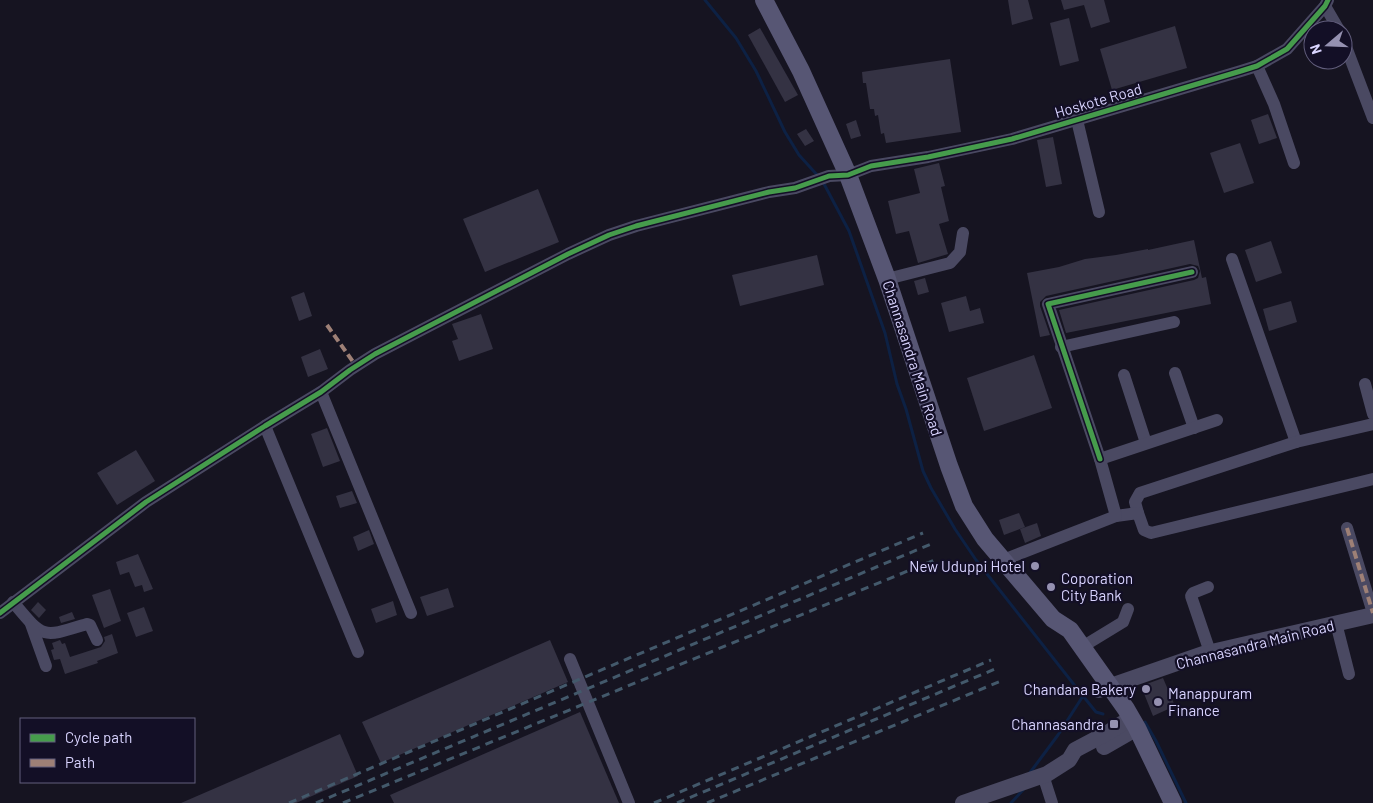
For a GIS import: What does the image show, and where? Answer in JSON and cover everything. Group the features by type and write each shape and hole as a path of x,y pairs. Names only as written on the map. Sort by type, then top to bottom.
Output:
{"main road":[{"name":"Channasandra Main Road","path":"764,0 801,70 848,175 888,280 964,506 985,539 1053,619 1070,630 1082,647 1104,688 1130,726 1173,803"},
{"path":"1053,619 1060,636 1104,688"},
{"name":"Channasandra Main Road","path":"1130,726 1136,747 1161,803"}],"street":[{"name":"Hoskote Road","path":"0,613 146,502 321,392 375,354 568,254 609,235 636,226 769,192 795,188 829,176 848,175 870,166 928,157 1012,139 1257,66 1287,49 1326,3"},
{"path":"1326,3 1334,20"},
{"path":"1353,65 1373,118"},
{"path":"1257,66 1274,104 1294,163"},
{"path":"1077,120 1099,212"},
{"path":"888,280 950,263 960,252 963,233"},
{"path":"1232,260 1296,442"},
{"path":"1116,516 1100,459 1048,304 1192,272"},
{"path":"1061,347 1174,322"},
{"path":"1175,372 1194,428"},
{"path":"1124,375 1146,443"},
{"path":"1365,384 1373,414"},
{"path":"321,392 411,613"},
{"path":"1100,459 1217,420"},
{"path":"1373,424 1296,442 1140,493 1135,502 1144,530 1151,533 1373,479"},
{"path":"265,426 358,652"},
{"path":"1003,560 1116,516 1138,512"},
{"path":"1347,528 1373,614"},
{"path":"1208,587 1193,593 1191,596 1210,652"},
{"path":"13,602 31,624 41,632 50,634 64,632 86,624 90,625 97,640"},
{"path":"1082,647 1123,622 1128,609"},
{"name":"Channasandra Main Road","path":"1104,688 1210,652 1373,614"},
{"path":"1336,623 1349,674"},
{"path":"31,624 46,666"},
{"path":"570,659 630,803"},
{"path":"962,803 1043,775 1069,760 1081,758 1130,726"},
{"path":"1043,775 1052,803"}],"building":[{"path":"1008,0 1028,0 1033,19 1012,25"},
{"path":"1061,0 1104,0 1110,22 1091,28 1084,5 1064,10"},
{"path":"1069,18 1079,61 1060,66 1050,23"},
{"path":"1175,26 1187,68 1112,90 1100,49"},
{"path":"760,28 798,95 785,102 748,35"},
{"path":"950,59 961,132 886,143 884,133 881,134 878,115 875,116 874,109 870,109 866,83 863,83 862,72"},
{"path":"1268,114 1277,138 1259,144 1251,120"},
{"path":"856,120 861,136 851,139 846,124"},
{"path":"806,129 814,141 805,146 797,134"},
{"path":"1053,137 1062,184 1046,187 1037,140"},
{"path":"1240,143 1254,183 1224,193 1210,153"},
{"path":"939,163 945,186 941,187 949,221 939,224 948,254 918,263 909,231 896,234 888,201 920,193 914,169"},
{"path":"538,189 559,242 485,272 463,219"},
{"path":"1194,240 1202,278 1206,277 1211,304 1066,333 1059,310 1194,280 1198,278 1200,271 1198,266 1190,264 1046,296 1040,302 1040,306 1050,335 1040,337 1027,273 1059,267 1085,259 1148,250"},
{"path":"1271,241 1282,273 1256,282 1245,250"},
{"path":"817,255 824,285 740,306 732,275"},
{"path":"925,278 929,292 918,295 914,281"},
{"path":"304,292 312,316 299,321 291,297"},
{"path":"966,296 970,311 980,308 984,323 949,332 941,303"},
{"path":"1291,301 1297,322 1269,331 1263,309"},
{"path":"481,314 493,349 459,361 452,341 458,339 452,324"},
{"path":"320,349 328,369 308,377 301,357"},
{"path":"1034,355 1052,408 984,431 967,378"},
{"path":"327,428 340,461 323,467 311,434"},
{"path":"136,450 155,481 117,505 97,473"},
{"path":"352,491 357,503 340,508 336,496"},
{"path":"1019,513 1025,527 1004,535 999,520"},
{"path":"1037,523 1041,536 1025,543 1020,529"},
{"path":"369,530 374,544 358,551 353,537"},
{"path":"138,554 153,589 144,592 142,585 135,587 129,572 120,575 116,562"},
{"path":"448,588 454,607 427,616 420,597"},
{"path":"110,589 121,621 104,628 92,595"},
{"path":"393,601 397,615 376,623 371,609"},
{"path":"38,602 46,610 39,618 31,610"},
{"path":"144,607 153,631 136,637 127,613"},
{"path":"72,612 75,619 61,623 59,617"},
{"path":"112,634 118,653 97,661 98,663 65,674 60,659 54,660 51,650 54,649 52,643 60,640 62,644 65,643 70,657 101,647 105,641 104,637"},
{"path":"550,640 568,682 381,763 362,722"},
{"path":"1163,678 1175,706 1153,716 1141,686"},
{"path":"580,712 619,803 394,803 390,795"},
{"path":"340,734 358,776 296,803 181,803"}],"waterway":[{"path":"705,0 736,38 756,71 785,132 799,155 819,177"},
{"path":"823,182 849,231 885,333 897,384 923,471 931,488 976,560 1096,712 1103,714"},
{"path":"1029,774 1058,735 1083,696"},
{"path":"1145,722 1186,803"},
{"path":"1011,803 1023,790"}],"railway":[{"path":"289,803 923,533"},
{"path":"316,803 931,544"},
{"path":"343,803 937,559"},
{"path":"654,803 991,660"},
{"path":"677,803 995,669"},
{"path":"707,803 1001,681"}],"marked path":[{"path":"327,325 356,366"},
{"path":"1347,528 1373,613"}],"cycle path":[{"path":"0,613 146,502 321,392 375,354 568,254 609,235 636,226 769,192 795,188 829,176 848,175 871,166 928,157 1012,139 1257,66 1287,49 1325,6 1328,0"},
{"path":"1100,459 1048,304 1192,272"}],"place":[{"name":"New Uduppi Hotel","path":"1035,566"},
{"name":"Coporation City Bank","path":"1051,587"},
{"name":"Chandana Bakery","path":"1146,689"},
{"name":"Manappuram Finance","path":"1158,702"},
{"name":"Channasandra","path":"1114,724"}]}
